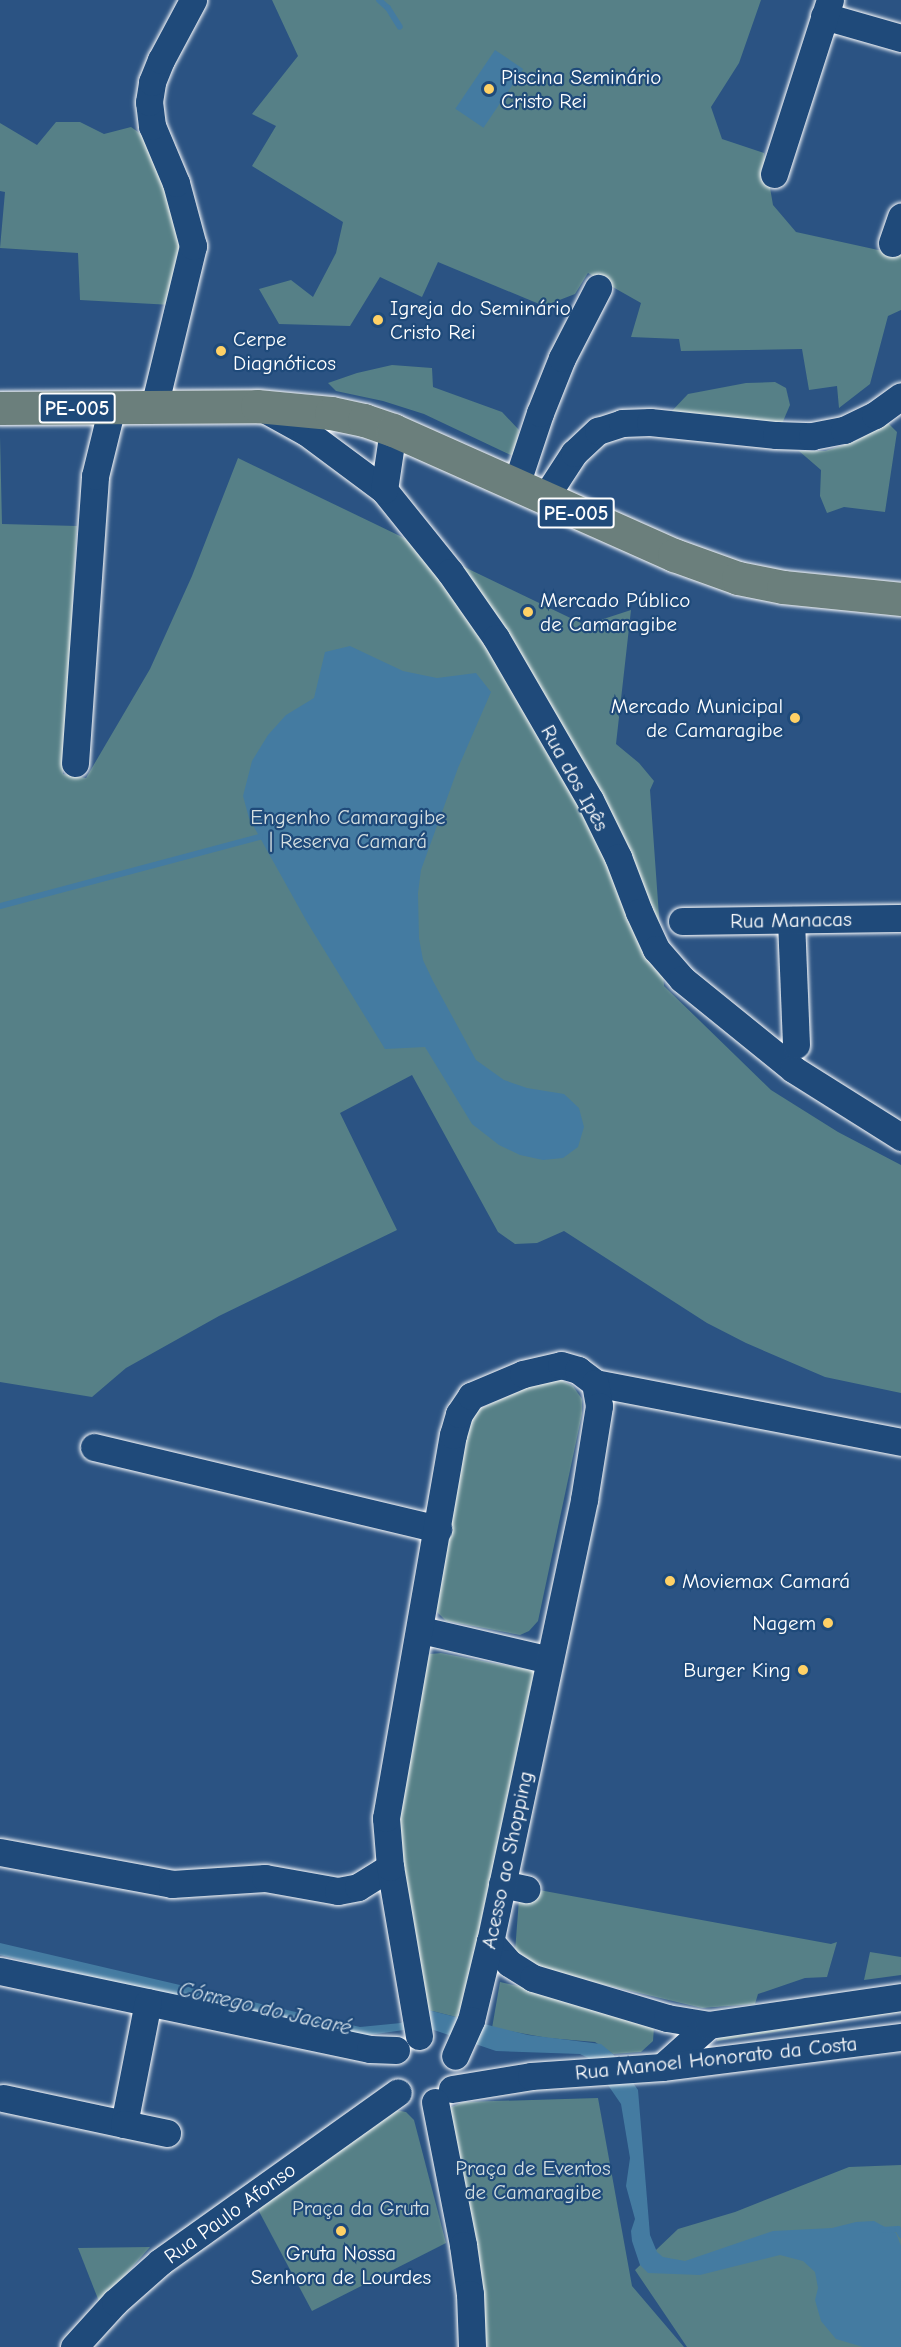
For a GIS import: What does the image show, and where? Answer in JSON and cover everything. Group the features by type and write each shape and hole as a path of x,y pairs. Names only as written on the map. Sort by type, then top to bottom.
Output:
{"main road":[{"name":"PE-005","path":"0,408 257,406 331,413 393,430 674,555 738,578 783,587 901,599"}],"street":[{"path":"154,407 193,246 176,183 152,126 149,102 152,82 161,60 193,0"},
{"path":"774,174 827,8 901,38"},
{"path":"892,243 901,217"},
{"path":"530,492 558,369 597,288"},
{"path":"530,492 598,431 622,423 650,422 776,435 812,435 844,430 875,415 901,396"},
{"name":"Rua dos Ipês","path":"257,406 306,432 384,490 450,572 496,638 590,800 618,857 656,949 682,979 813,1082 901,1137"},
{"path":"75,763 95,476 112,407"},
{"path":"384,490 393,430"},
{"name":"Rua Manacas","path":"682,921 901,918"},
{"path":"791,920 796,1046"},
{"path":"0,1971 385,2055 408,2039 417,2024 386,1839 389,1796 421,1630 453,1435 459,1414 471,1396 523,1374 561,1365 578,1370 595,1383 901,1442"},
{"name":"Acesso ao Shopping","path":"456,2063 490,1941 514,1887 526,1830 550,1660 590,1466 599,1406 595,1383"},
{"path":"94,1447 438,1529"},
{"path":"421,1630 550,1660"},
{"path":"0,1852 172,1884 265,1878 338,1891 358,1887 390,1867"},
{"path":"490,1941 509,1963 533,1978 667,2018 709,2025 901,1997"},
{"path":"124,2124 148,2002"},
{"path":"417,2024 441,2040 456,2063 472,2347"},
{"path":"662,2067 709,2025"},
{"name":"Rua Manoel Honorato da Costa","path":"398,2092 415,2103 456,2063 531,2076 662,2067 901,2037"},
{"path":"385,2055 392,2083 398,2092"},
{"name":"Rua Paulo Afonso","path":"74,2347 115,2302 160,2262 398,2092"},
{"path":"3,2098 167,2133"}],"green space":[{"path":"272,0 761,0 739,63 711,107 722,139 764,153 773,205 796,232 901,255 901,310 888,316 870,384 839,408 837,386 809,390 802,349 681,351 679,339 631,337 641,303 588,273 575,294 544,306 438,262 422,297 380,277 350,326 279,324 259,289 291,280 313,297 336,253 343,222 252,166 276,126 252,114 298,56"},
{"path":"56,122 80,122 104,134 131,127 151,141 193,246 172,305 80,300 78,253 0,248 5,192 0,191 0,123 37,145"},
{"path":"392,365 432,368 433,387 502,412 519,430 515,457 424,414 383,401 336,391 328,383"},
{"path":"775,382 786,388 790,405 781,426 670,413 688,394 746,383"},
{"path":"888,423 897,432 885,512 844,507 827,513 820,496 821,470 799,451 825,451 853,442"},
{"name":"Engenho Camaragibe | Reserva Camará","path":"0,436 2,524 77,526 63,774 86,778 150,669 192,576 238,458 585,625 631,610 616,744 639,763 654,781 650,790 664,986 771,1090 838,1132 901,1165 901,1393 825,1377 746,1343 707,1323 564,1231 537,1243 515,1244 498,1232 412,1075 340,1113 397,1230 219,1316 126,1368 92,1397 0,1382"},
{"path":"546,1379 559,1379 573,1386 582,1399 582,1414 538,1621 529,1631 520,1635 446,1621 437,1612 437,1585 470,1413"},
{"path":"441,1653 535,1671 464,2019 424,2009 394,1802 422,1663 430,1654"},
{"path":"539,1890 831,1944 837,1942 827,1977 805,1978 758,1994 755,2004 702,2008 530,1967 515,1952 519,1899"},
{"path":"870,1952 901,1957 901,1975 864,1980"},
{"path":"500,1982 636,2013 654,2027 653,2041 641,2052 613,2054 595,2042 548,2038 492,2028"},
{"path":"901,2006 901,2012 717,2041 718,2037"},
{"name":"Praça de Eventos de Camaragibe","path":"598,2098 632,2286 684,2347 487,2347 440,2112 463,2102"},
{"name":"Praça da Gruta","path":"395,2110 406,2112 414,2120 446,2243 312,2311 253,2200"},
{"path":"901,2165 901,2347 687,2347 635,2270 678,2229 735,2212 849,2167"},
{"path":"150,2247 100,2304 78,2248"}],"water":[{"name":"Piscina Seminário Cristo Rei","path":"495,50 523,69 483,128 455,109"},
{"path":"350,646 403,671 437,678 476,673 491,692 458,768 421,870 418,893 419,938 423,960 476,1060 504,1080 527,1088 564,1094 579,1108 584,1127 578,1147 563,1158 543,1160 520,1155 499,1145 472,1124 425,1047 385,1049 307,922 249,818 243,796 252,761 268,735 286,715 314,698 325,652"},
{"name":"Córrego do Jacaré","path":"0,1943 360,2027 401,2023 424,2009 528,2035 601,2044 613,2054 638,2090 650,2235 657,2252 663,2257 685,2261 773,2231 832,2228 856,2222 874,2221 896,2233 901,2246 901,2347 863,2347 836,2339 821,2321 815,2300 818,2288 815,2272 803,2261 780,2255 700,2275 648,2273 640,2265 632,2241 631,2231 635,2219 626,2186 630,2158 621,2104 590,2059 580,2054 496,2051 425,2027 362,2036 321,2031 0,1955"}],"waterway":[{"path":"379,0 388,8 400,27"},
{"path":"0,906 260,837"},
{"name":"Córrego do Jacaré","path":"881,2230 898,2229 901,2235"}],"place":[{"name":"Piscina Seminário Cristo Rei","path":"489,89"},
{"name":"Igreja do Seminário Cristo Rei","path":"378,320"},
{"name":"Cerpe Diagnóticos","path":"221,351"},
{"name":"Mercado Público de Camaragibe","path":"528,612"},
{"name":"Mercado Municipal de Camaragibe","path":"795,718"},
{"name":"Moviemax Camará","path":"670,1581"},
{"name":"Nagem","path":"828,1623"},
{"name":"Burger King","path":"803,1670"},
{"name":"Gruta Nossa Senhora de Lourdes","path":"341,2231"}]}
